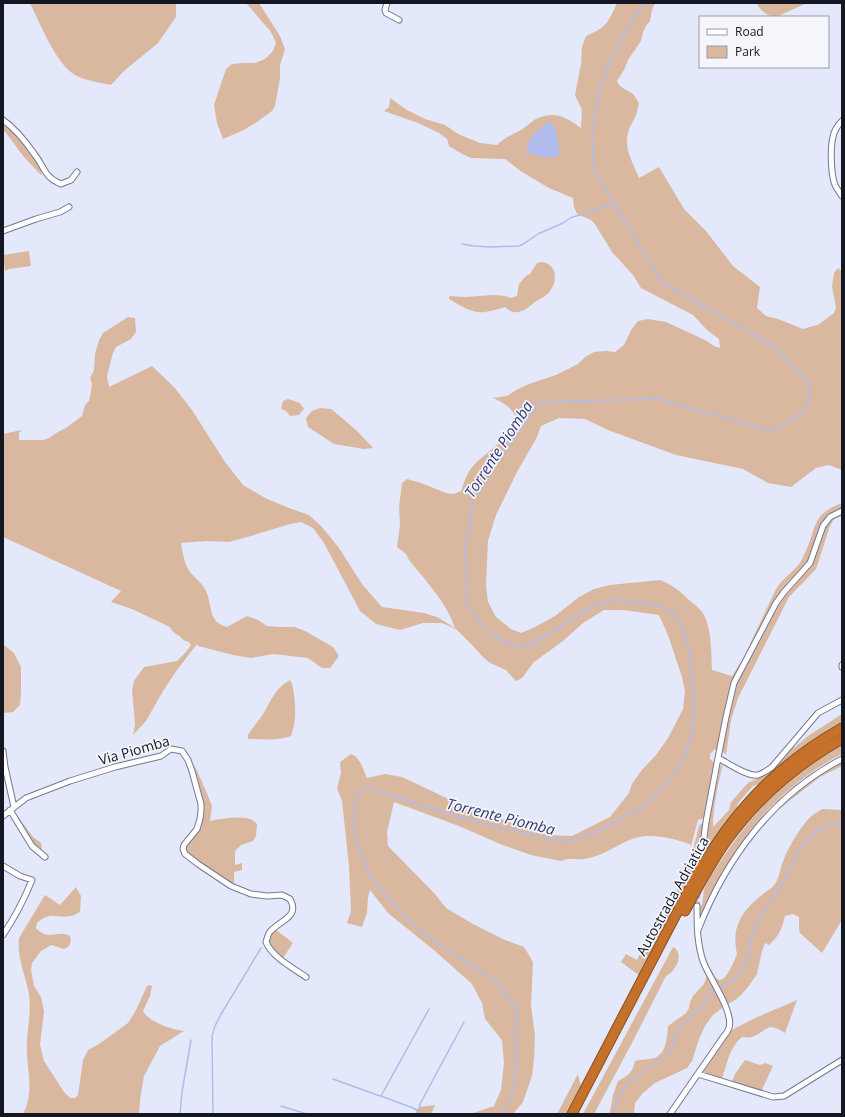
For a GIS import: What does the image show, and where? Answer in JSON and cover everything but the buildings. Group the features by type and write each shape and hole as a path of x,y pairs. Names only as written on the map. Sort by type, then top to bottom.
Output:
{"highway":[{"name":"Autostrada Adriatica","path":"572,1114 692,885 722,835 752,798 775,775 814,746 842,728"},
{"name":"Autostrada Adriatica","path":"578,1114 700,883 727,840 743,820 784,779 811,758 842,739"}],"street":[{"path":"387,3 385,10 386,13 399,20"},
{"path":"3,120 12,127 25,142 36,156 46,174 54,181 61,184 71,180 77,172"},
{"path":"842,121 835,130 832,138 831,159 835,186 842,196"},
{"path":"3,231 60,212 69,207"},
{"path":"702,852 718,758 734,683 776,603 810,563 823,526 830,517 842,511"},
{"path":"718,758 750,775 757,775 764,772 772,767 818,713 842,700"},
{"name":"Via Piomba","path":"3,816 26,798 70,781 153,759 161,756 171,749 182,751 188,760 192,771 202,811 197,829 184,845 183,849 185,854 231,886 251,894 267,896 282,895 290,899 293,904 292,911 283,922 270,932 266,942 274,954 306,977"},
{"path":"3,751 12,809 32,846 45,857"},
{"path":"697,933 716,888 753,833 773,810 793,791 842,759"},
{"path":"3,866 20,876 32,880 24,900 3,935"},
{"path":"670,1114 729,1028 729,1014 704,963 699,948 697,933 697,906"},
{"path":"698,1074 773,1097 784,1096 842,1060"}],"green space":[{"path":"30,3 176,3 176,17 158,43 124,71 111,85 83,78 68,70 55,53"},
{"path":"246,3 259,3 280,36 285,49 280,65 280,78 275,106 272,111 244,130 223,139 217,123 214,105 226,69 232,64 255,63 265,59 273,51 276,43 271,32"},
{"path":"617,3 655,3 650,21 643,32 641,41 628,60 617,81 618,84 633,94 639,103 636,115 629,130 627,145 639,178 659,167 684,209 706,231 733,266 760,287 757,308 766,316 803,329 818,325 834,313 836,308 832,286 834,273 838,268 842,272 842,470 829,465 816,468 791,487 768,483 743,469 676,455 608,430 585,419 559,418 541,426 536,439 517,472 496,515 488,541 486,585 488,602 496,617 511,629 521,633 555,616 579,597 594,589 610,585 660,580 679,591 702,612 709,630 712,670 732,676 744,657 776,589 801,561 816,523 825,512 832,507 842,503 842,510 829,516 809,562 783,591 733,683 718,750 715,749 710,754 710,759 715,763 705,818 698,820 691,846 690,844 669,838 649,836 629,840 606,852 586,859 568,859 561,861 531,855 394,802 387,832 388,846 435,894 446,908 503,939 524,947 533,962 531,1006 535,1036 534,1059 532,1076 523,1102 513,1114 470,1114 494,1106 501,1090 504,1063 502,1040 485,1019 482,1003 472,984 435,951 388,913 370,890 367,913 362,927 347,923 351,911 349,866 342,801 337,788 341,773 340,762 351,754 357,758 363,767 367,778 385,774 402,777 455,802 525,828 547,835 572,836 610,817 629,793 632,784 641,771 656,755 668,738 683,709 685,691 682,677 668,635 659,615 623,610 604,610 583,623 563,641 534,662 522,678 516,681 506,670 490,663 456,629 442,623 423,623 400,630 376,624 360,611 324,543 313,528 301,522 229,542 206,541 181,543 188,570 205,589 213,616 218,623 227,627 247,616 258,620 267,626 295,627 333,647 339,656 330,668 322,668 308,658 273,654 251,658 198,646 197,644 163,691 146,721 133,735 135,725 132,690 134,681 144,667 177,661 191,645 189,642 183,640 180,636 173,632 170,627 132,609 111,602 121,591 3,537 3,434 22,430 19,433 19,440 43,440 66,428 82,416 85,405 89,401 92,384 90,378 94,370 95,354 99,340 103,333 128,317 135,318 136,332 131,339 116,347 113,353 107,376 109,387 152,366 174,387 192,410 225,462 243,485 265,498 309,515 322,527 339,548 362,584 382,607 424,613 437,617 455,628 446,609 435,592 409,560 406,554 397,547 400,525 399,507 402,483 407,479 446,493 454,494 461,491 471,469 503,439 517,418 507,406 493,398 507,396 529,384 556,375 578,364 585,357 594,352 615,352 624,345 631,330 638,321 648,319 666,322 720,348 719,339 708,331 693,315 641,288 633,275 612,252 595,224 591,220 577,214 574,207 573,198 549,188 522,172 505,159 471,158 449,146 447,139 439,133 418,123 384,111 389,107 390,98 407,110 425,119 445,125 458,134 480,143 497,145 506,138 523,129 534,120 547,115 559,116 570,120 581,128 582,110 575,95 581,64 582,47 586,36 606,24"},
{"path":"756,3 807,3 778,16 771,16 762,11"},
{"path":"3,121 12,128 40,165 42,176 24,157 3,129"},
{"path":"29,251 31,266 9,269 5,271 3,255"},
{"path":"537,263 547,263 553,269 555,278 553,287 546,295 522,311 513,312 505,307 493,311 476,312 449,299 450,296 465,297 494,295 511,298 517,296 519,284 526,276 530,274"},
{"path":"288,399 300,403 304,409 299,415 290,416 286,411 281,409 283,401"},
{"path":"320,408 331,409 357,431 373,448 364,449 334,444 308,427 306,418 312,411"},
{"path":"834,519 830,526 816,569 789,597 738,698 731,720 726,755 722,751 737,684 779,605 813,564 826,527"},
{"path":"3,644 14,653 21,667 21,693 20,705 13,712 3,713"},
{"path":"290,680 295,700 295,721 291,736 275,739 248,739 248,735 274,695 280,687"},
{"path":"842,714 842,724 820,736 789,758 761,783 753,786 738,803 735,813 707,853 706,847 709,822 720,767 723,764 715,804 713,827 729,810 731,802 747,784 765,774 793,746 794,748 808,736"},
{"path":"842,744 842,754 818,768 796,784 758,821 727,865 704,914 702,917 700,916 699,910 702,905 704,890 708,881 726,853 751,820 764,805 792,779 824,755"},
{"path":"842,759 842,766 820,777 770,816 784,800"},
{"path":"194,764 212,806 210,821 243,818 252,820 257,824 256,836 253,841 241,845 235,851 235,865 242,863 242,870 234,872 235,885 196,862 188,854 185,847 203,816 203,800"},
{"path":"822,809 842,809 842,920 822,953 800,933 799,917 793,914 785,916 778,935 769,945 765,943 757,974 740,996 712,1016 705,1026 692,1061 687,1068 655,1083 642,1094 635,1103 634,1114 609,1114 618,1081 630,1073 635,1061 655,1058 662,1052 666,1044 668,1026 686,1013 693,996 704,984 707,975 712,971 715,978 719,980 723,979 730,970 737,954 737,927 744,913 756,900 775,884 785,857 796,836 805,823 814,814"},
{"path":"16,818 19,818 33,837 41,843 42,849 40,850 35,848"},
{"path":"703,824 698,868 640,976 621,962 626,954 637,960 644,946 649,947 695,853 693,850 699,826"},
{"path":"76,887 81,896 80,912 66,917 46,917 37,923 36,928 49,935 66,934 70,936 71,942 68,947 64,949 51,945 41,951 32,963 31,970 34,986 41,997 44,1011 40,1045 44,1061 64,1092 70,1098 75,1098 78,1095 83,1060 88,1050 128,1023 135,1012 147,986 152,986 150,996 143,1011 156,1022 173,1029 184,1031 160,1046 144,1076 139,1114 23,1114 29,1096 27,1041 30,1002 20,958 19,938 45,895 60,905"},
{"path":"275,929 293,943 283,958 275,952 270,945 269,941 271,933"},
{"path":"673,947 677,950 679,958 676,967 666,976 594,1114 583,1114"},
{"path":"797,1000 785,1033 779,1029 770,1027 752,1037 742,1037 731,1051 722,1079 702,1074 730,1031 755,1018"},
{"path":"745,1060 760,1065 765,1063 773,1066 761,1092 732,1082 735,1074"},
{"path":"578,1074 581,1087 568,1114 557,1114"},
{"path":"435,1105 431,1114 415,1114 419,1107"}],"water":[{"path":"549,121 556,132 559,155 555,157 547,157 526,152 532,136"}],"waterway":[{"name":"Torrente Piomba","path":"500,1114 504,1111 509,1102 514,1086 517,1051 515,1038 517,1014 515,1005 509,1001 498,983 421,932 386,896 370,875 356,840 354,816 355,805 359,793 362,789 368,788 465,819 562,842 581,838 601,830 645,805 666,784 685,757 693,729 695,703 689,650 682,627 676,615 661,606 619,600 594,605 529,646 516,646 506,643 494,636 484,627 466,603 467,573 464,551 470,524 473,500 535,407 541,402 658,399 769,430 779,428 798,416 807,406 809,398 808,382 774,346 662,282 594,170 592,136 597,101 607,68 623,36 644,3"},
{"path":"462,244 491,247 519,246 538,234 563,223 572,217 589,213 602,207 616,205"},
{"path":"613,1114 617,1100 626,1085 669,1053 677,1030 706,1001 711,992 734,980 741,972 746,963 752,936 760,916 785,878 799,849 813,833 829,825 842,823"},
{"path":"213,1114 212,1036 220,1016 261,948"},
{"path":"417,1114 418,1111 413,1108 381,1096 429,1009"},
{"path":"418,1111 420,1104 464,1022"},
{"path":"180,1114 182,1092 191,1040"},
{"path":"333,1079 380,1096"},
{"path":"281,1106 307,1114"}],"tunnel":[{"path":"697,906 698,891"}]}
